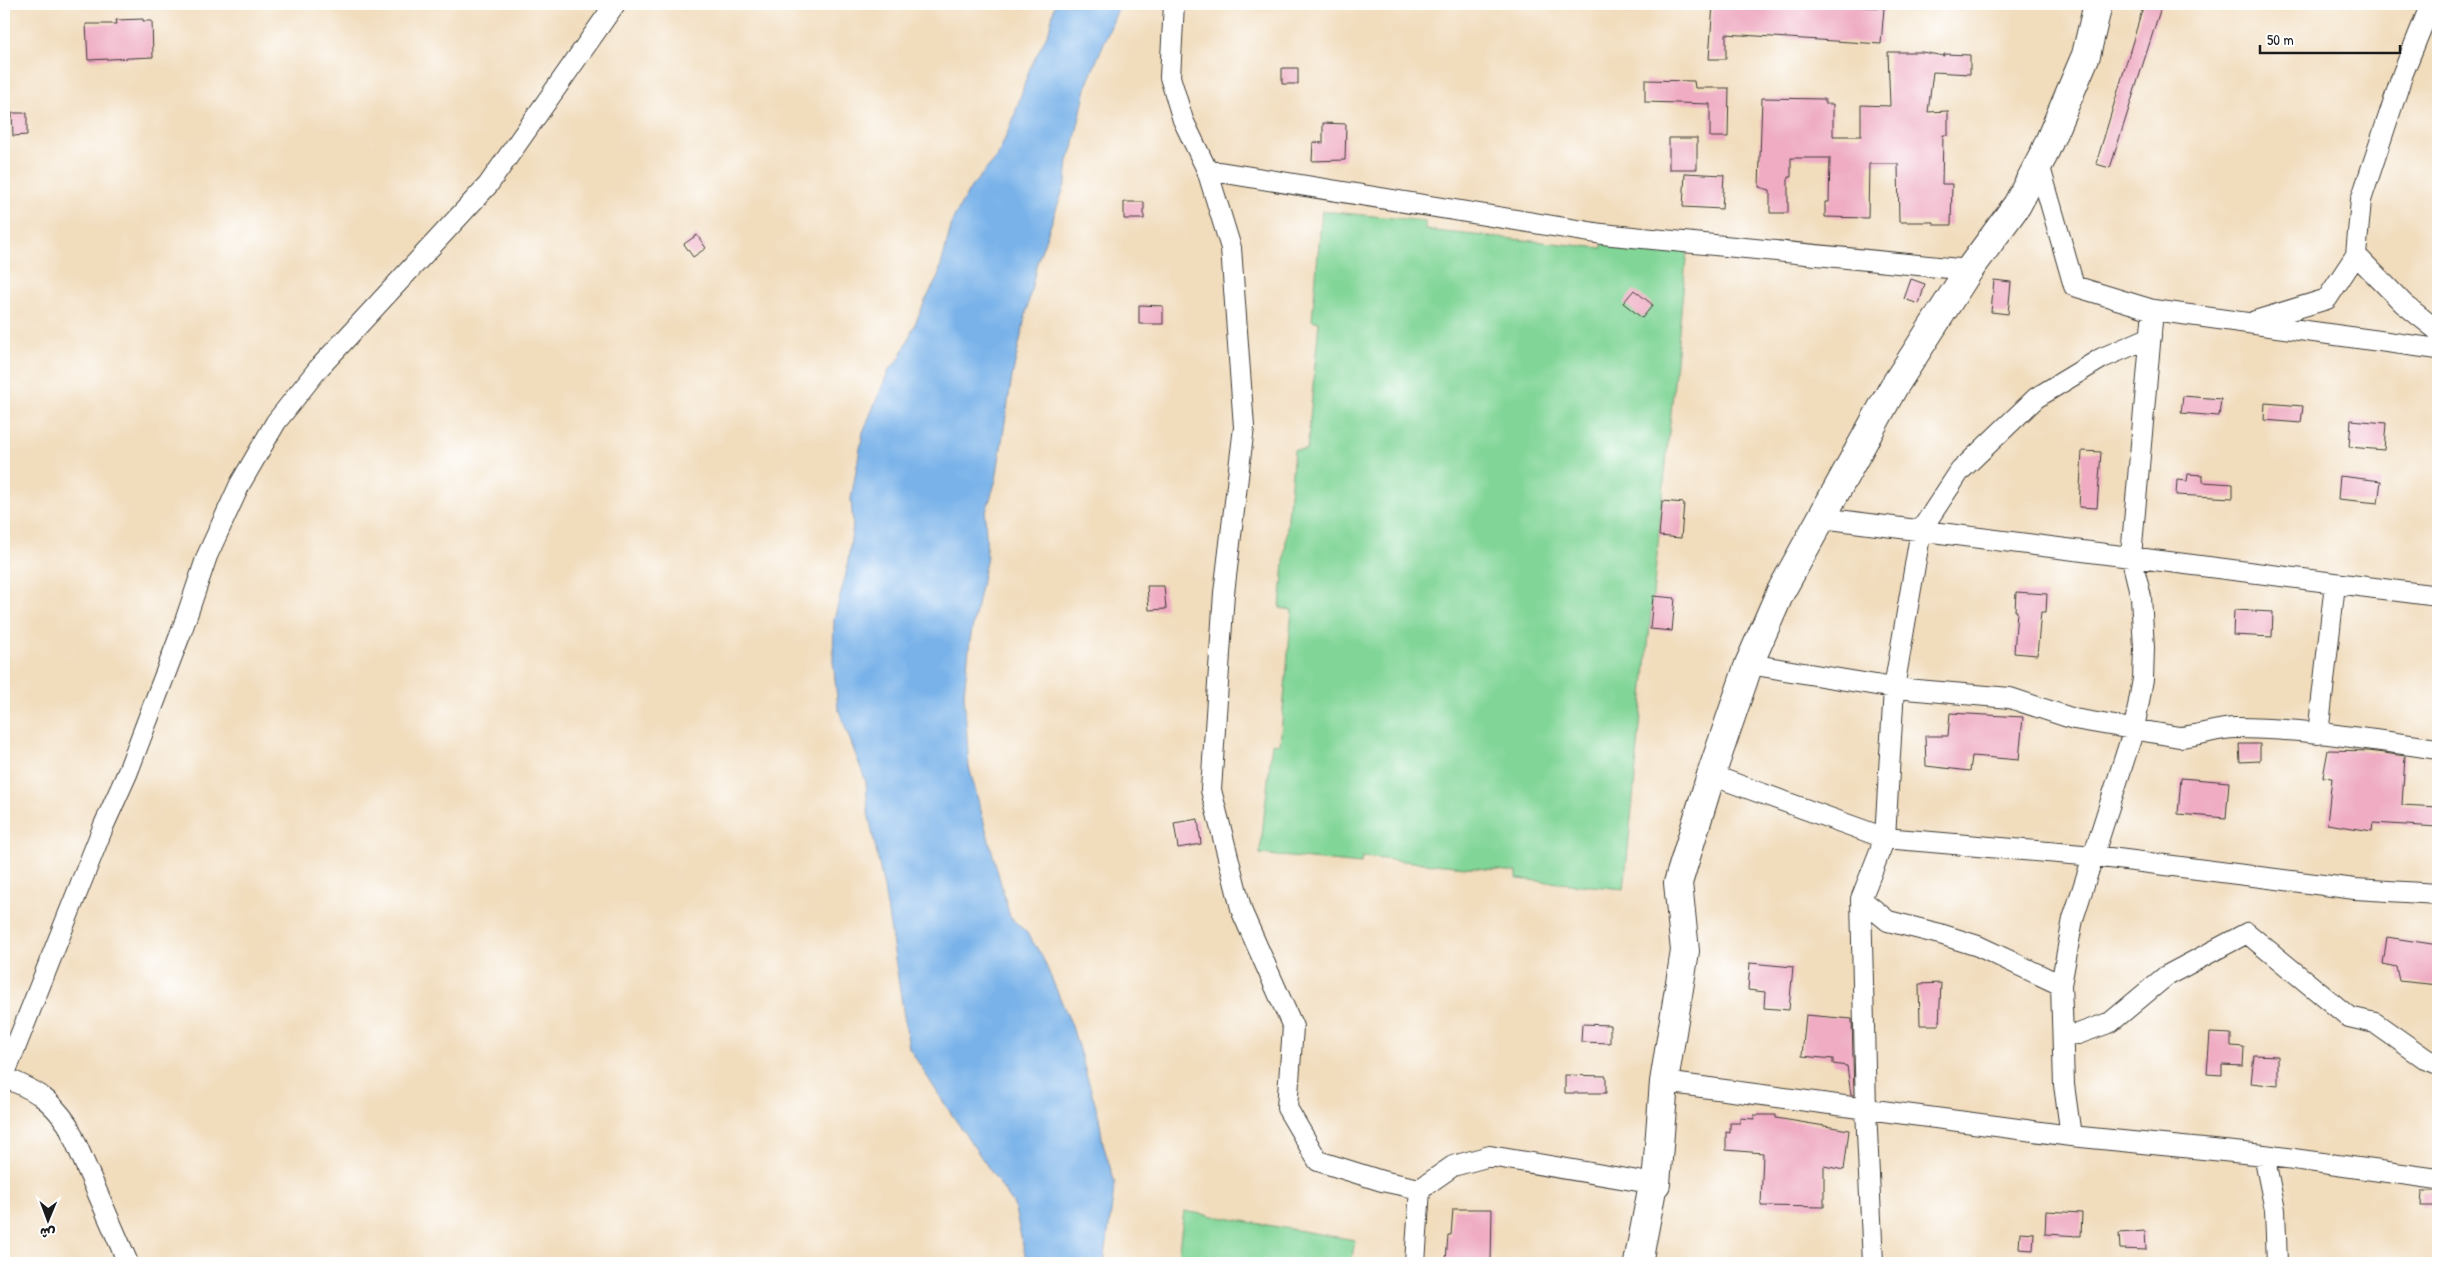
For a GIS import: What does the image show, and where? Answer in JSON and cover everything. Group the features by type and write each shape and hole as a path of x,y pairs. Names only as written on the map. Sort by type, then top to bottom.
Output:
{"street":[{"path":"128,1263 68,1125 55,1106 37,1091 4,1077 104,825 127,774 182,630 207,556 240,484 276,422 318,369 488,186 615,4"},
{"path":"1174,4 1170,76 1183,120 1206,170 1231,248 1244,427 1224,593 1211,790 1242,912 1293,1027 1287,1108 1318,1161 1382,1181 1420,1189 1453,1166 1490,1156 1656,1184"},
{"path":"1638,1263 1653,1184 1656,1184 1664,1082 1685,951 1678,883 1711,775 1749,664 1780,593 1893,388 1968,270 2017,205 2039,164 2086,55 2098,4"},
{"path":"2249,323 2327,299 2356,255 2361,200 2403,73 2431,4"},
{"path":"2039,164 2074,286 2154,310 2438,349"},
{"path":"1206,170 1602,234 1968,270"},
{"path":"2356,255 2404,304 2438,331"},
{"path":"2071,1136 2064,1085 2062,986 2073,919 2134,729 2143,679 2144,648 2141,597 2131,556 2154,310"},
{"path":"1873,1263 1866,1109 1861,899 1885,838 1894,688 1922,530 1960,471 2036,398 2102,358 2152,337"},
{"path":"1822,518 2438,596"},
{"path":"2318,734 2335,584"},
{"path":"1749,664 1894,688 2010,698 2074,719 2180,736 2194,736 2235,728 2318,734 2438,749"},
{"path":"1711,775 1885,838 2094,856 2355,889 2438,894"},
{"path":"1861,899 1888,921 1978,946 2062,986"},
{"path":"2062,986 2063,1035 2078,1034 2111,1022 2166,976 2247,933 2349,1017 2375,1023 2426,1059 2438,1064"},
{"path":"1664,1082 2071,1136 2264,1155 2438,1179"},
{"path":"2264,1155 2275,1210 2277,1263"},
{"path":"1415,1263 1420,1189"}],"green space":[{"path":"1322,211 1425,221 1425,230 1602,248 1603,241 1687,250 1624,889 1517,879 1517,872 1362,857 1361,864 1260,854 1272,743 1280,744 1292,610 1280,608 1294,450 1307,450 1319,322 1312,320"},
{"path":"1184,1211 1355,1240 1351,1263 1177,1263"}],"water":[{"path":"1055,4 1120,4 1087,84 1073,148 1068,161 1066,182 1037,263 1012,377 996,480 985,515 987,556 970,640 964,693 969,767 1010,917 1026,932 1041,954 1072,1026 1099,1117 1103,1144 1115,1183 1104,1263 1027,1263 1014,1205 909,1048 884,888 868,812 866,782 838,708 833,660 834,619 846,574 853,525 851,499 863,432 889,370 900,358 925,301 938,277 953,219 971,187 997,157 1013,120 1029,70 1049,31"}],"building":[{"path":"1713,4 1815,4 1884,8 1881,44 1726,34 1726,59 1709,59"},
{"path":"2144,4 2162,4 2110,168 2096,164"},
{"path":"143,19 143,21 152,21 153,57 88,60 86,24 117,24 116,20"},
{"path":"1888,52 1922,52 1944,56 1944,54 1970,55 1970,74 1933,72 1928,112 1948,111 1948,135 1943,135 1942,184 1952,184 1951,225 1934,225 1934,222 1899,222 1898,164 1869,164 1868,218 1825,217 1825,202 1829,202 1830,158 1791,158 1791,177 1788,177 1788,213 1770,213 1770,190 1759,187 1762,98 1825,99 1825,104 1833,104 1833,136 1861,136 1861,105 1890,106"},
{"path":"1282,68 1298,68 1298,84 1282,84"},
{"path":"1645,80 1694,81 1695,88 1729,88 1728,137 1710,137 1710,104 1645,102"},
{"path":"12,113 27,113 27,135 13,136"},
{"path":"1323,123 1346,124 1345,160 1312,161 1313,142 1323,143"},
{"path":"1669,138 1697,138 1697,169 1669,169"},
{"path":"1685,173 1724,175 1722,209 1683,207"},
{"path":"1124,202 1144,202 1144,219 1124,219"},
{"path":"697,235 706,248 693,257 684,244"},
{"path":"1911,279 1925,284 1919,304 1904,299"},
{"path":"1994,280 2011,282 2008,314 1991,312"},
{"path":"1634,290 1653,305 1642,318 1623,303"},
{"path":"1139,305 1163,306 1163,324 1139,324"},
{"path":"2183,396 2221,399 2219,416 2181,413"},
{"path":"2265,403 2303,406 2301,423 2264,420"},
{"path":"2351,420 2386,423 2384,450 2349,447"},
{"path":"2082,451 2101,452 2097,508 2079,507"},
{"path":"2188,474 2203,475 2203,482 2233,484 2233,498 2176,495 2177,480 2187,481"},
{"path":"2340,476 2381,481 2378,503 2338,499"},
{"path":"1662,501 1684,503 1681,538 1659,536"},
{"path":"1147,586 1164,586 1166,609 1149,610"},
{"path":"2016,592 2047,594 2046,612 2041,612 2037,655 2014,653 2017,611 2015,611"},
{"path":"1653,596 1675,598 1672,631 1650,629"},
{"path":"2234,610 2273,612 2272,637 2233,635"},
{"path":"1950,713 2023,717 2019,760 1972,756 1970,771 1926,766 1925,736 1948,736"},
{"path":"2239,744 2260,744 2260,761 2240,762"},
{"path":"2328,750 2369,751 2405,756 2402,805 2438,807 2438,827 2373,823 2372,831 2327,824 2332,778 2323,777"},
{"path":"2181,778 2229,782 2226,818 2178,814"},
{"path":"1198,819 1201,844 1178,848 1174,823"},
{"path":"2387,937 2438,945 2438,985 2399,981 2396,967 2383,964"},
{"path":"1750,963 1793,967 1789,1010 1764,1008 1765,992 1748,990"},
{"path":"1941,983 1939,1025 1920,1025 1919,984"},
{"path":"1806,1015 1852,1019 1854,1095 1851,1095 1847,1066 1833,1064 1833,1059 1802,1056"},
{"path":"1582,1024 1610,1025 1610,1043 1581,1042"},
{"path":"2210,1033 2231,1034 2231,1046 2244,1047 2243,1066 2222,1065 2222,1075 2207,1074"},
{"path":"2254,1055 2278,1056 2278,1086 2251,1083"},
{"path":"1565,1075 1606,1076 1606,1093 1565,1093"},
{"path":"1754,1115 1776,1115 1776,1118 1849,1130 1844,1170 1824,1166 1824,1207 1761,1206 1763,1153 1726,1150 1726,1132 1730,1133 1730,1123 1740,1123 1740,1118 1754,1119"},
{"path":"2422,1191 2438,1191 2438,1206 2421,1206"},
{"path":"1453,1209 1492,1209 1491,1263 1446,1261"},
{"path":"2046,1211 2082,1213 2081,1236 2045,1234"},
{"path":"2145,1231 2146,1250 2120,1249 2119,1233"},
{"path":"2020,1232 2034,1233 2033,1250 2019,1249"}]}
